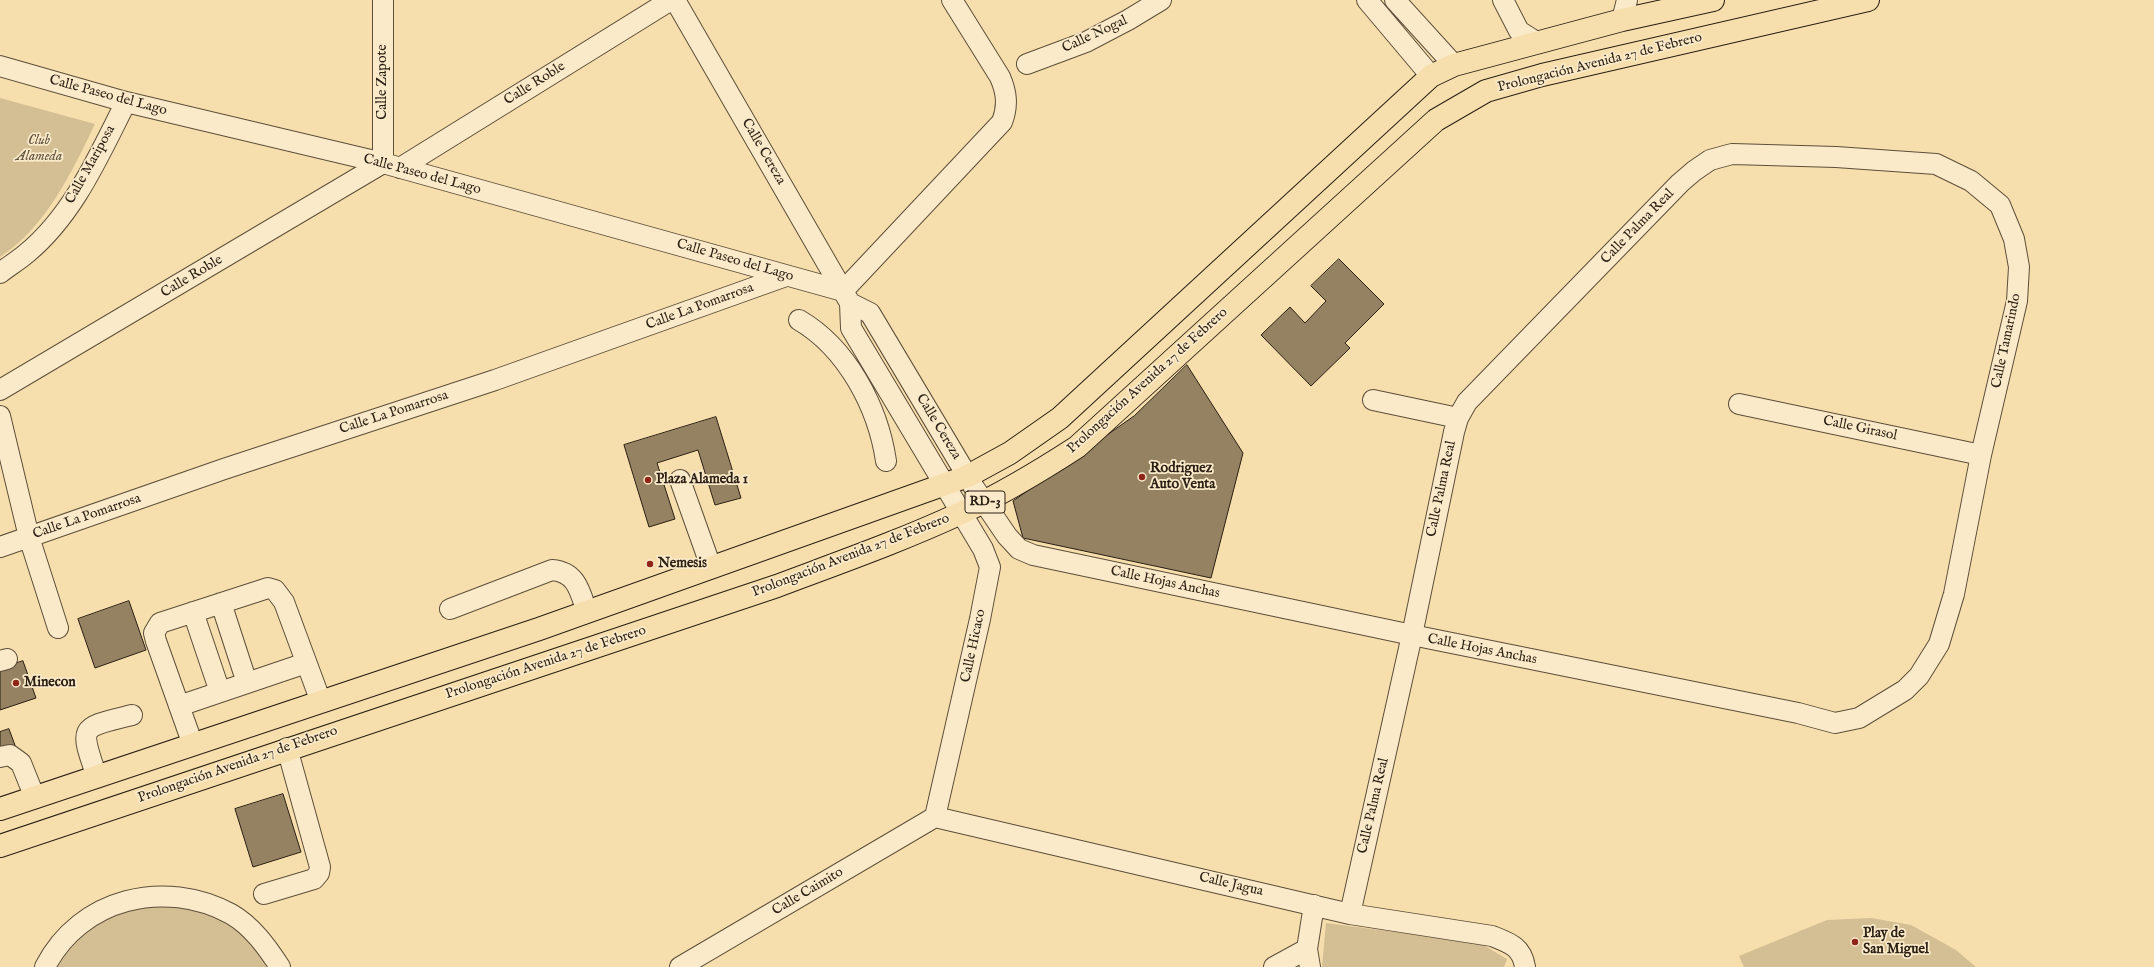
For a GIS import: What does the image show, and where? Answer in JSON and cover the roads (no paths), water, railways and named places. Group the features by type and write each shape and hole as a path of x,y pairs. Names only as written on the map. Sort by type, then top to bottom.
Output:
{"main road":[{"name":"RD-3","path":"0,810 587,612 968,476 1010,453 1060,418 1431,76 1454,65 1538,43 1625,10 1713,0"},
{"name":"Prolongación Avenida 27 de Febrero","path":"0,846 287,748 777,586 867,552 960,514 1025,480 1077,447 1436,120 1461,104 1486,91 1542,75 1868,0"}],"street":[{"name":"Calle Zapote","path":"383,0 392,166"},
{"name":"Calle Roble","path":"0,390 392,166 671,0"},
{"name":"Calle Cereza","path":"675,0 846,297 851,328 943,484"},
{"path":"846,297 1002,122 1007,99 1005,88 1000,77 952,0"},
{"name":"Calle Nogal","path":"1028,64 1086,42 1128,20 1161,0"},
{"path":"1367,0 1431,76"},
{"path":"1395,0 1454,65"},
{"path":"1503,0 1519,31 1538,43"},
{"name":"Calle Paseo del Lago","path":"0,66 126,102 392,166 786,276 846,297"},
{"name":"Calle Mariposa","path":"0,273 28,253 60,219 85,182 126,102"},
{"name":"Calle Tamarindo","path":"1710,160 1732,154 1836,157 1936,164 1972,181 2000,205 2014,240 2019,267 2017,301 1982,455 1954,594 1939,644 1919,676"},
{"name":"Calle Palma Real","path":"1350,914 1412,635 1458,418 1473,397 1675,189 1694,171 1710,160"},
{"name":"Calle La Pomarrosa","path":"0,547 224,469 495,380 786,276"},
{"name":"Calle Cereza","path":"846,297 870,313 968,476 1007,536"},
{"path":"799,320 813,329 831,346 861,385 880,433 886,461"},
{"path":"861,385 879,375"},
{"path":"1372,400 1458,418"},
{"name":"Calle Girasol","path":"1739,404 1982,455"},
{"path":"0,416 29,537 58,628"},
{"path":"680,480 711,568"},
{"name":"Calle Hicaco","path":"935,817 980,619 990,567 983,549 960,514 943,484"},
{"path":"983,549 1007,536"},
{"name":"Calle Hojas Anchas","path":"1007,536 1020,549 1033,555 1412,635 1790,712 1835,723 1859,718 1884,705 1905,690 1919,676"},
{"path":"450,609 552,570 561,571 576,582 587,612"},
{"path":"193,745 154,633 156,627 160,623 268,588 275,590 284,602 321,702"},
{"path":"221,603 247,683"},
{"path":"193,612 220,692"},
{"path":"179,706 306,663"},
{"path":"97,777 86,743 87,731 94,724 132,714"},
{"path":"264,894 314,879 319,873 320,866 287,748"},
{"path":"0,757 10,755 21,763 35,798"},
{"name":"Calle Jagua","path":"935,817 1350,914 1492,936 1512,944 1524,962"},
{"name":"Calle Caimito","path":"680,967 935,817"},
{"path":"45,967 53,952 81,923 116,903 155,895 195,899 232,914 262,940 280,967"},
{"path":"1274,967 1309,958 1314,905"}],"place":[{"name":"Rodriguez Auto Venta","path":"1142,477"},
{"name":"Plaza Alameda 1","path":"648,480"},
{"name":"Nemesis","path":"650,564"},
{"name":"Minecon","path":"16,683"},
{"name":"Play de San Miguel","path":"1855,942"}],"park label":[{"name":"Club Alameda","path":"39,150"}]}
